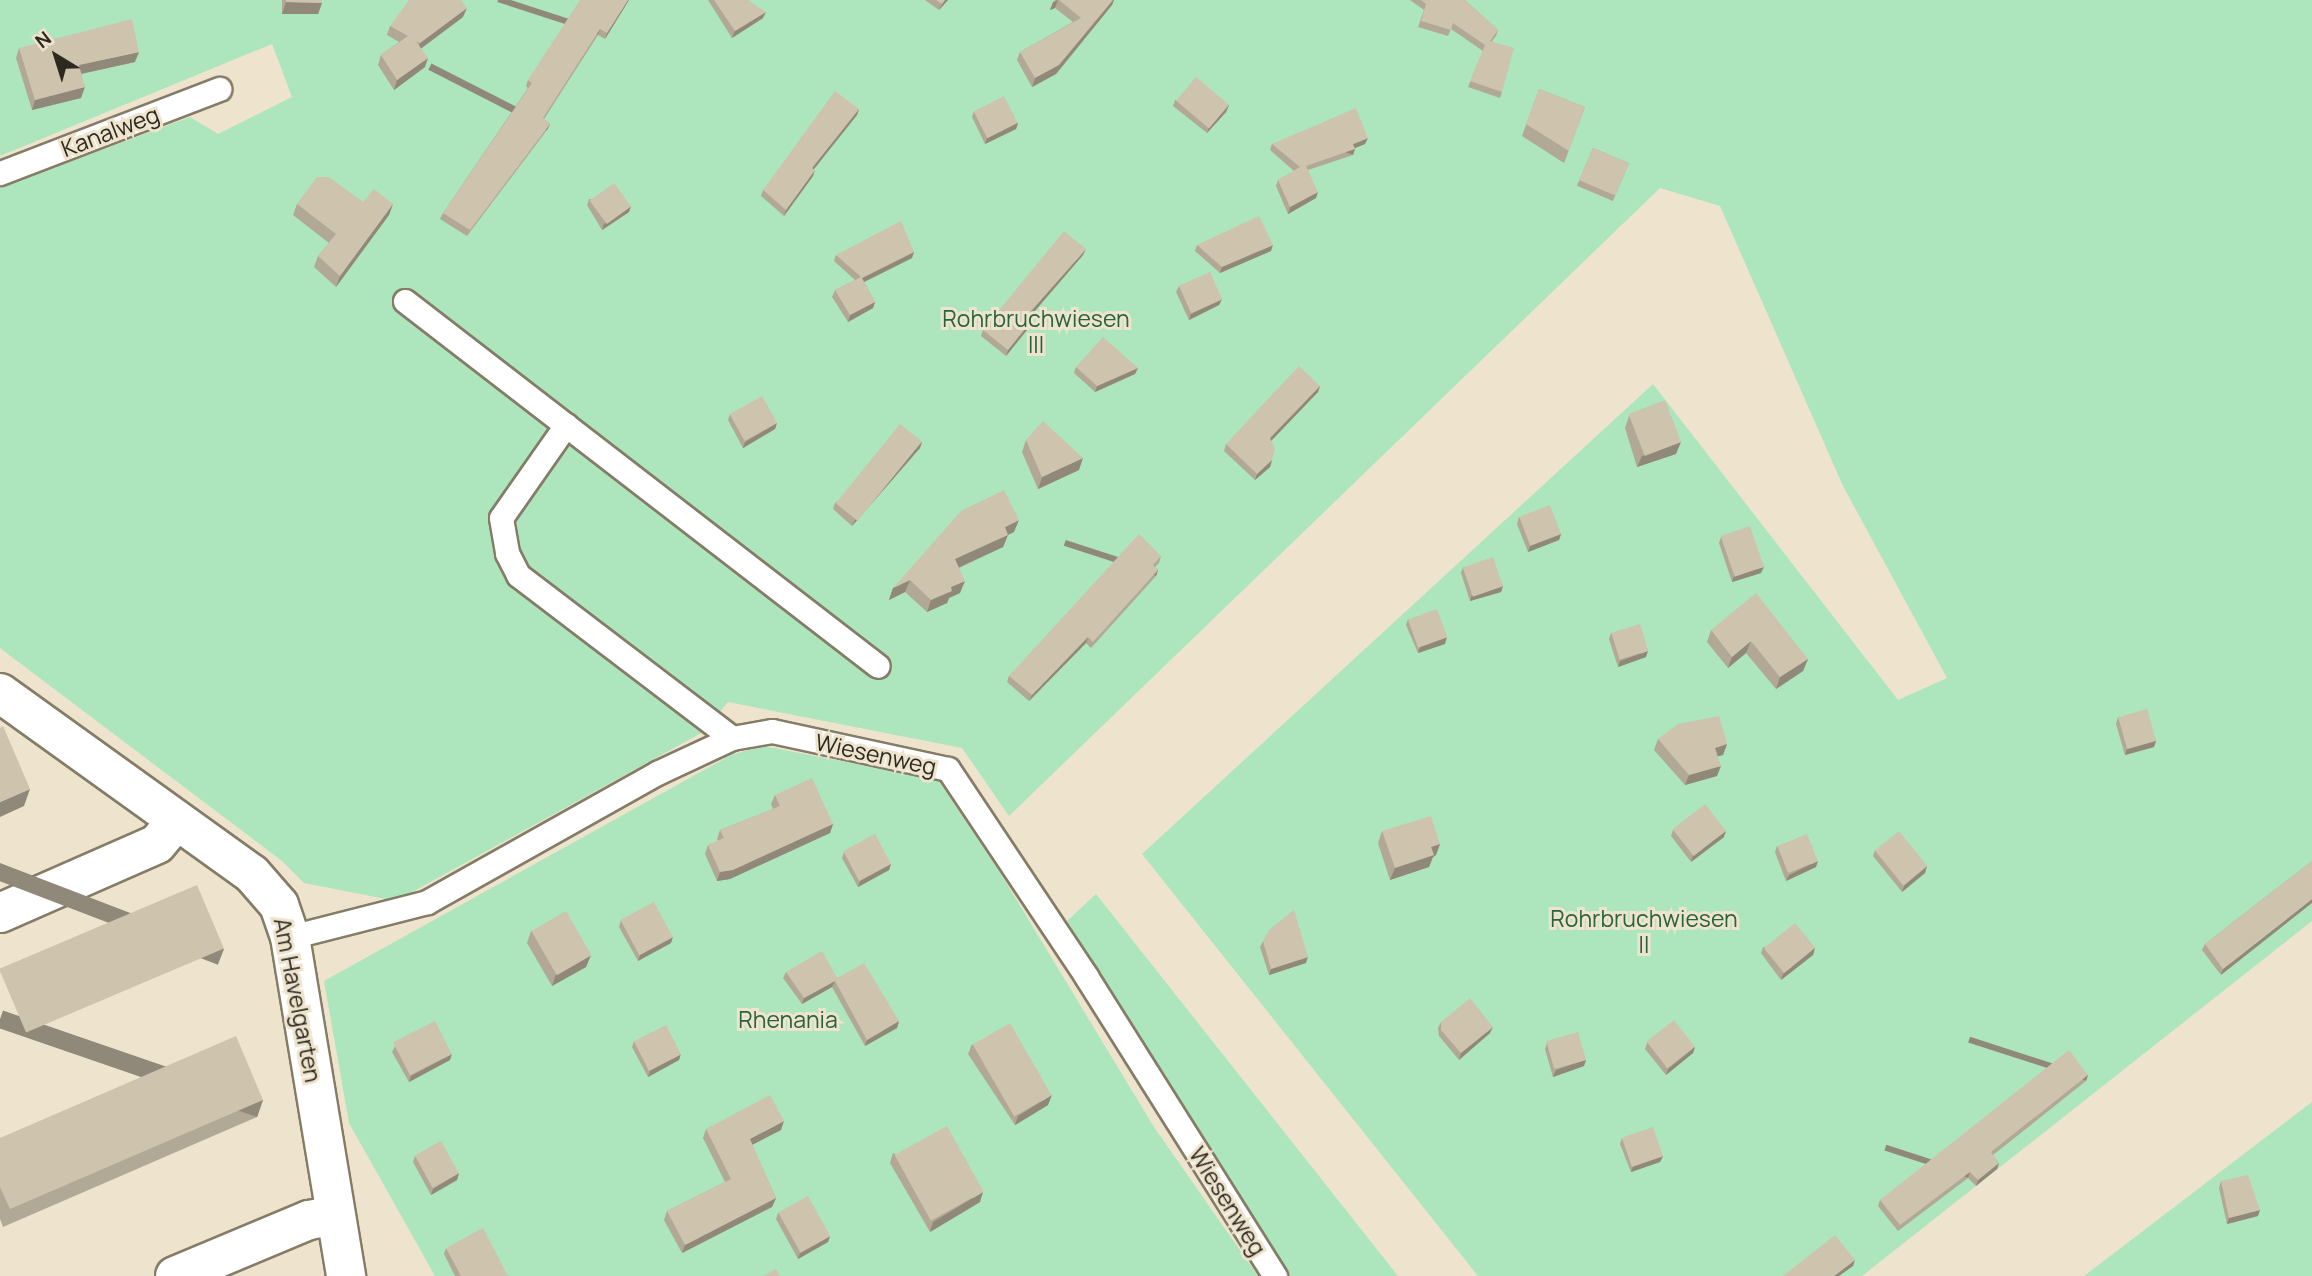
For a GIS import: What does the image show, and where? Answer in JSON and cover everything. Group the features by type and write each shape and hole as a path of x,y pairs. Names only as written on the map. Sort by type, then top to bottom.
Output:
{"street":[{"name":"Am Havelgarten","path":"0,693 252,874 279,905 290,937 346,1276"},
{"path":"0,913 157,844 176,821"},
{"path":"175,1276 309,1220 336,1215"}],"lane":[{"name":"Kanalweg","path":"0,173 219,89"},
{"path":"405,301 878,666"},
{"path":"566,425 501,518 507,553 518,575 732,738"},
{"name":"Wiesenweg","path":"290,937 427,902 657,773 732,738 772,731 948,769 1086,976 1275,1276"}],"green space":[{"path":"0,0 2312,0 2312,921 1862,1276 1478,1276 1142,854 1653,384 1898,700 1947,678 1843,486 1720,206 1660,188 1009,816 962,748 728,702 703,732 396,901 304,883 282,861 0,648 0,188 190,117 218,134 292,97 272,44 0,156"},
{"name":"Rhenania","path":"764,746 938,780 1002,876 1154,1127 1258,1276 435,1276 349,1123 324,981 731,755"},
{"path":"1096,894 1398,1276 1291,1276 1172,1100 1067,921"},
{"path":"2312,1102 2312,1276 2084,1276"}],"building":[{"path":"322,0 322,3 286,2"},
{"path":"409,0 461,0 467,8 420,43 416,41 428,58 397,80 381,55 408,36 390,26"},
{"path":"580,0 628,0 607,33 600,29 543,118 550,124 470,230 443,213 532,83 528,80"},
{"path":"714,0 748,0 766,12 735,31"},
{"path":"1059,0 1113,0 1059,65 1035,78 1020,52 1081,18"},
{"path":"1421,0 1465,0 1498,30 1490,41 1514,48 1502,92 1470,81 1485,45 1453,23 1451,30 1421,21 1426,4"},
{"path":"132,19 139,52 79,65 85,87 35,100 19,48"},
{"path":"1196,77 1229,105 1209,128 1176,101"},
{"path":"1539,89 1585,107 1569,151 1526,124"},
{"path":"835,91 859,109 812,168 815,170 786,210 763,190"},
{"path":"1004,96 1018,123 987,138 974,111"},
{"path":"1356,108 1368,138 1353,144 1355,149 1306,166 1318,192 1290,207 1278,180 1300,167 1272,144"},
{"path":"1593,148 1629,163 1615,195 1579,180"},
{"path":"317,177 329,177 363,202 374,189 393,204 340,276 318,256 336,234 297,204"},
{"path":"614,183 631,206 607,224 590,201"},
{"path":"1259,216 1273,245 1222,267 1197,245"},
{"path":"901,221 914,252 862,278 875,302 850,315 835,290 861,277 836,255"},
{"path":"1064,231 1086,249 1024,319 1029,324 1008,350 983,330"},
{"path":"1210,272 1222,299 1191,313 1179,286"},
{"path":"1103,337 1138,368 1097,386 1076,367"},
{"path":"1299,366 1320,386 1270,438 1275,449 1272,460 1257,474 1226,444"},
{"path":"762,396 777,423 745,441 730,414"},
{"path":"1665,400 1681,442 1645,456 1629,414"},
{"path":"1043,421 1083,458 1042,477 1026,440"},
{"path":"900,424 922,442 858,521 836,503"},
{"path":"1004,490 1019,520 1005,527 1008,535 955,559 965,581 951,587 952,591 931,600 910,580 893,588 961,511"},
{"path":"1550,505 1561,534 1530,546 1519,517"},
{"path":"1750,526 1764,567 1735,577 1721,536"},
{"path":"1139,534 1161,556 1153,565 1158,570 1093,642 1088,637 1032,695 1009,676"},
{"path":"1493,557 1503,586 1473,597 1463,567"},
{"path":"1756,593 1808,659 1780,677 1751,641 1732,657 1711,630"},
{"path":"1437,609 1447,637 1418,648 1408,620"},
{"path":"1640,624 1648,651 1619,660 1611,633"},
{"path":"2147,709 2156,741 2127,749 2118,717"},
{"path":"1719,716 1727,744 1715,748 1721,766 1689,775 1658,739 1678,724"},
{"path":"3,726 30,789 0,802 0,728"},
{"path":"812,778 833,824 733,870 720,872 708,845 724,838 720,830 780,806 775,795"},
{"path":"1705,804 1726,831 1694,856 1673,829"},
{"path":"1431,816 1440,844 1431,847 1434,855 1395,868 1382,831"},
{"path":"1899,831 1927,866 1903,885 1875,851"},
{"path":"875,834 891,864 859,881 843,851"},
{"path":"1807,834 1818,861 1788,873 1777,846"},
{"path":"2312,861 2312,899 2223,969 2205,944"},
{"path":"197,885 224,949 26,1033 0,969"},
{"path":"654,902 673,937 639,955 620,920"},
{"path":"1294,910 1308,957 1271,969 1263,941 1269,930"},
{"path":"566,911 592,955 557,975 531,931"},
{"path":"1795,923 1815,948 1784,973 1764,948"},
{"path":"822,951 837,978 864,963 899,1021 867,1040 835,981 804,998 786,972"},
{"path":"1470,998 1493,1027 1461,1053 1441,1030 1441,1022"},
{"path":"1674,1020 1695,1047 1667,1068 1646,1042"},
{"path":"435,1021 452,1054 410,1075 393,1042"},
{"path":"1010,1023 1052,1095 1014,1116 973,1044"},
{"path":"666,1025 681,1054 649,1071 634,1041"},
{"path":"1578,1032 1586,1060 1554,1069 1546,1041"},
{"path":"236,1036 263,1100 10,1209 0,1187 0,1138"},
{"path":"2069,1050 2088,1075 1991,1152 1999,1163 1978,1180 1970,1172 1900,1225 1880,1200"},
{"path":"770,1095 784,1121 750,1139 776,1198 685,1245 667,1211 731,1179 706,1129"},
{"path":"947,1126 983,1192 931,1221 895,1155"},
{"path":"1653,1127 1663,1156 1632,1167 1622,1138"},
{"path":"441,1141 459,1173 433,1188 415,1156"},
{"path":"2248,1175 2260,1210 2229,1218 2221,1181"},
{"path":"808,1196 830,1236 801,1253 778,1212"},
{"path":"483,1228 508,1276 461,1276 446,1248"},
{"path":"1835,1235 1855,1260 1834,1276 1783,1276"},
{"path":"776,1269 780,1276 763,1276"}],"park label":[{"name":"Rohrbruchwiesen III","path":"1036,331"},
{"name":"Rohrbruchwiesen II","path":"1644,931"}]}
